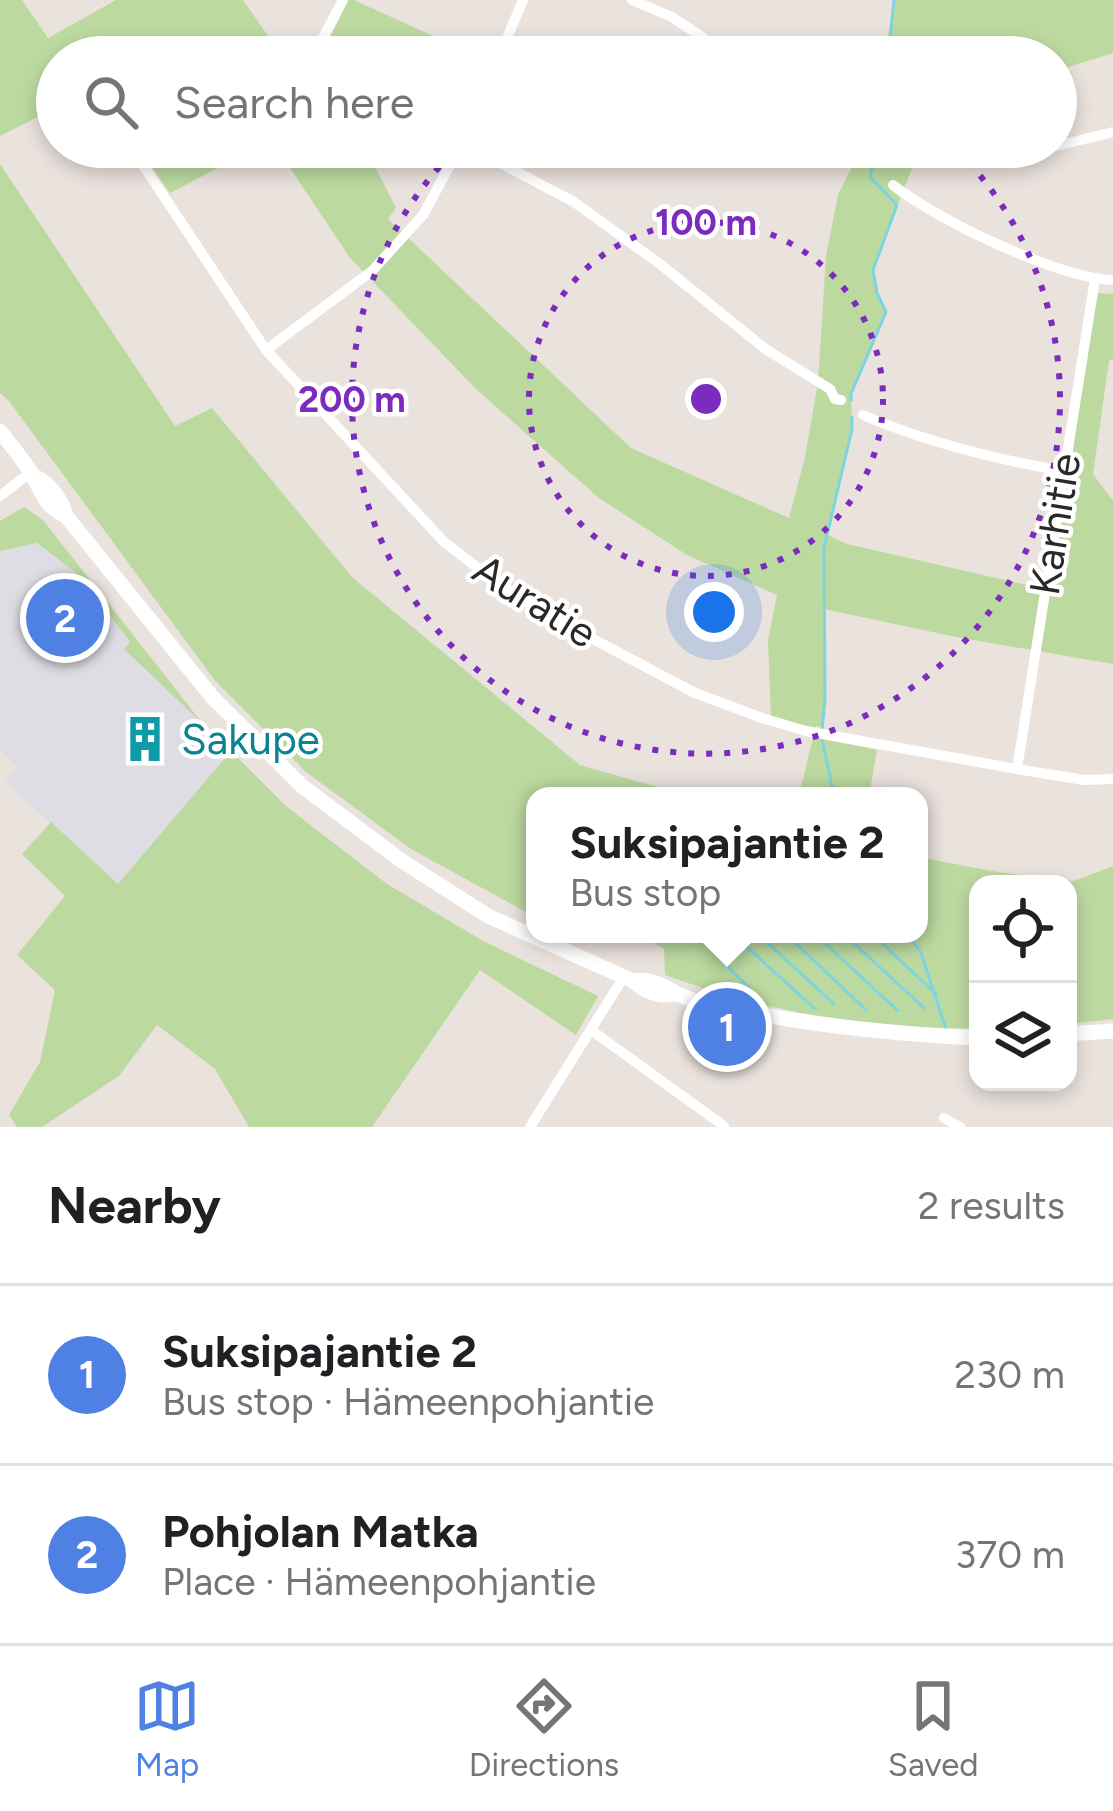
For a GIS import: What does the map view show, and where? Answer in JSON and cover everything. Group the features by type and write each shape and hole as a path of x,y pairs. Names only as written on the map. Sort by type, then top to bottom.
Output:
{"main road":[{"path":"0,431 213,698 302,786 402,861 488,916 526,933"},
{"path":"547,943 628,980 645,979 677,994 730,1008 873,1033 969,1038"},
{"path":"1077,1033 1113,1031"}],"street":[{"path":"324,36 343,0"},
{"path":"508,36 523,0"},
{"path":"632,0 700,36"},
{"path":"1077,141 1113,132"},
{"name":"Auratie","path":"145,168 266,350 444,542 500,585 695,693 770,721 1017,769 1084,780 1113,779"},
{"path":"266,350 372,271 423,215 449,168"},
{"path":"510,168 574,202 766,350 841,400"},
{"path":"893,185 918,204 1010,250 1095,279 1113,280"},
{"name":"Karhitie","path":"1017,769 1095,279"},
{"path":"863,415 998,460 1064,471"},
{"path":"0,496 32,474"},
{"path":"530,1127 628,980"},
{"path":"591,1030 724,1126"},
{"path":"944,1118 960,1127"}],"shaded area":[{"path":"37,543 80,576 130,643 125,649 231,751 118,884 5,782 18,767 0,750 0,551"}],"green space":[{"path":"0,0 22,0 47,36 36,36 36,118 0,136"},
{"path":"116,0 243,0 268,36 52,36"},
{"path":"348,0 354,0 433,36 331,36"},
{"path":"895,0 1113,0 1113,53 1077,64 1077,36 888,36"},
{"path":"0,164 175,426 212,408 353,578 580,765 657,787 526,787 526,912 411,849 306,772 216,682 0,393"},
{"path":"153,168 218,168 170,193"},
{"path":"290,168 376,168 396,208 388,219 631,448 789,518 818,382 826,256 838,195 852,168 912,168 873,270 886,312 851,393 852,429 827,535 847,544 1044,589 1094,293 1113,294 1113,359 1093,474 1113,501 1113,664 824,609 822,727 816,726 815,733 771,720 768,640 777,595 687,555 599,498 477,390 350,258"},
{"path":"24,507 43,520 203,724 124,649 130,642 80,576 37,543 0,551 0,521"},
{"path":"813,737 877,750 871,787 801,787"},
{"path":"231,751 287,807 387,884 485,942 598,996 576,1035 480,970 372,1127 249,1127 215,1069 157,1025 119,1076 42,1127 17,1127 9,1115 40,1062 55,990 17,955 65,896 22,854 51,822 118,884"},
{"path":"928,859 1023,875 969,875 969,1028 819,1016 740,999 665,975 664,949 654,943 928,943"},
{"path":"1113,866 1113,1019 1077,1023 1077,880"}],"waterway":[{"path":"890,36 894,0"},
{"path":"851,400 886,312 873,270 897,205 870,177 872,168"},
{"path":"822,730 824,548 852,417"},
{"path":"822,739 832,787"},
{"path":"742,943 815,1009"},
{"path":"768,943 834,1004"},
{"path":"795,943 866,1010"},
{"path":"825,943 898,1011"},
{"path":"854,943 924,1008"},
{"path":"882,943 936,994"},
{"path":"914,943 946,1029"},
{"path":"713,951 750,989"}],"place":[{"name":"Pohjolan Matka","path":"65,618"},
{"name":"Sakupe","path":"145,739"},
{"name":"Suksipajantie 2","path":"727,1027"}]}
